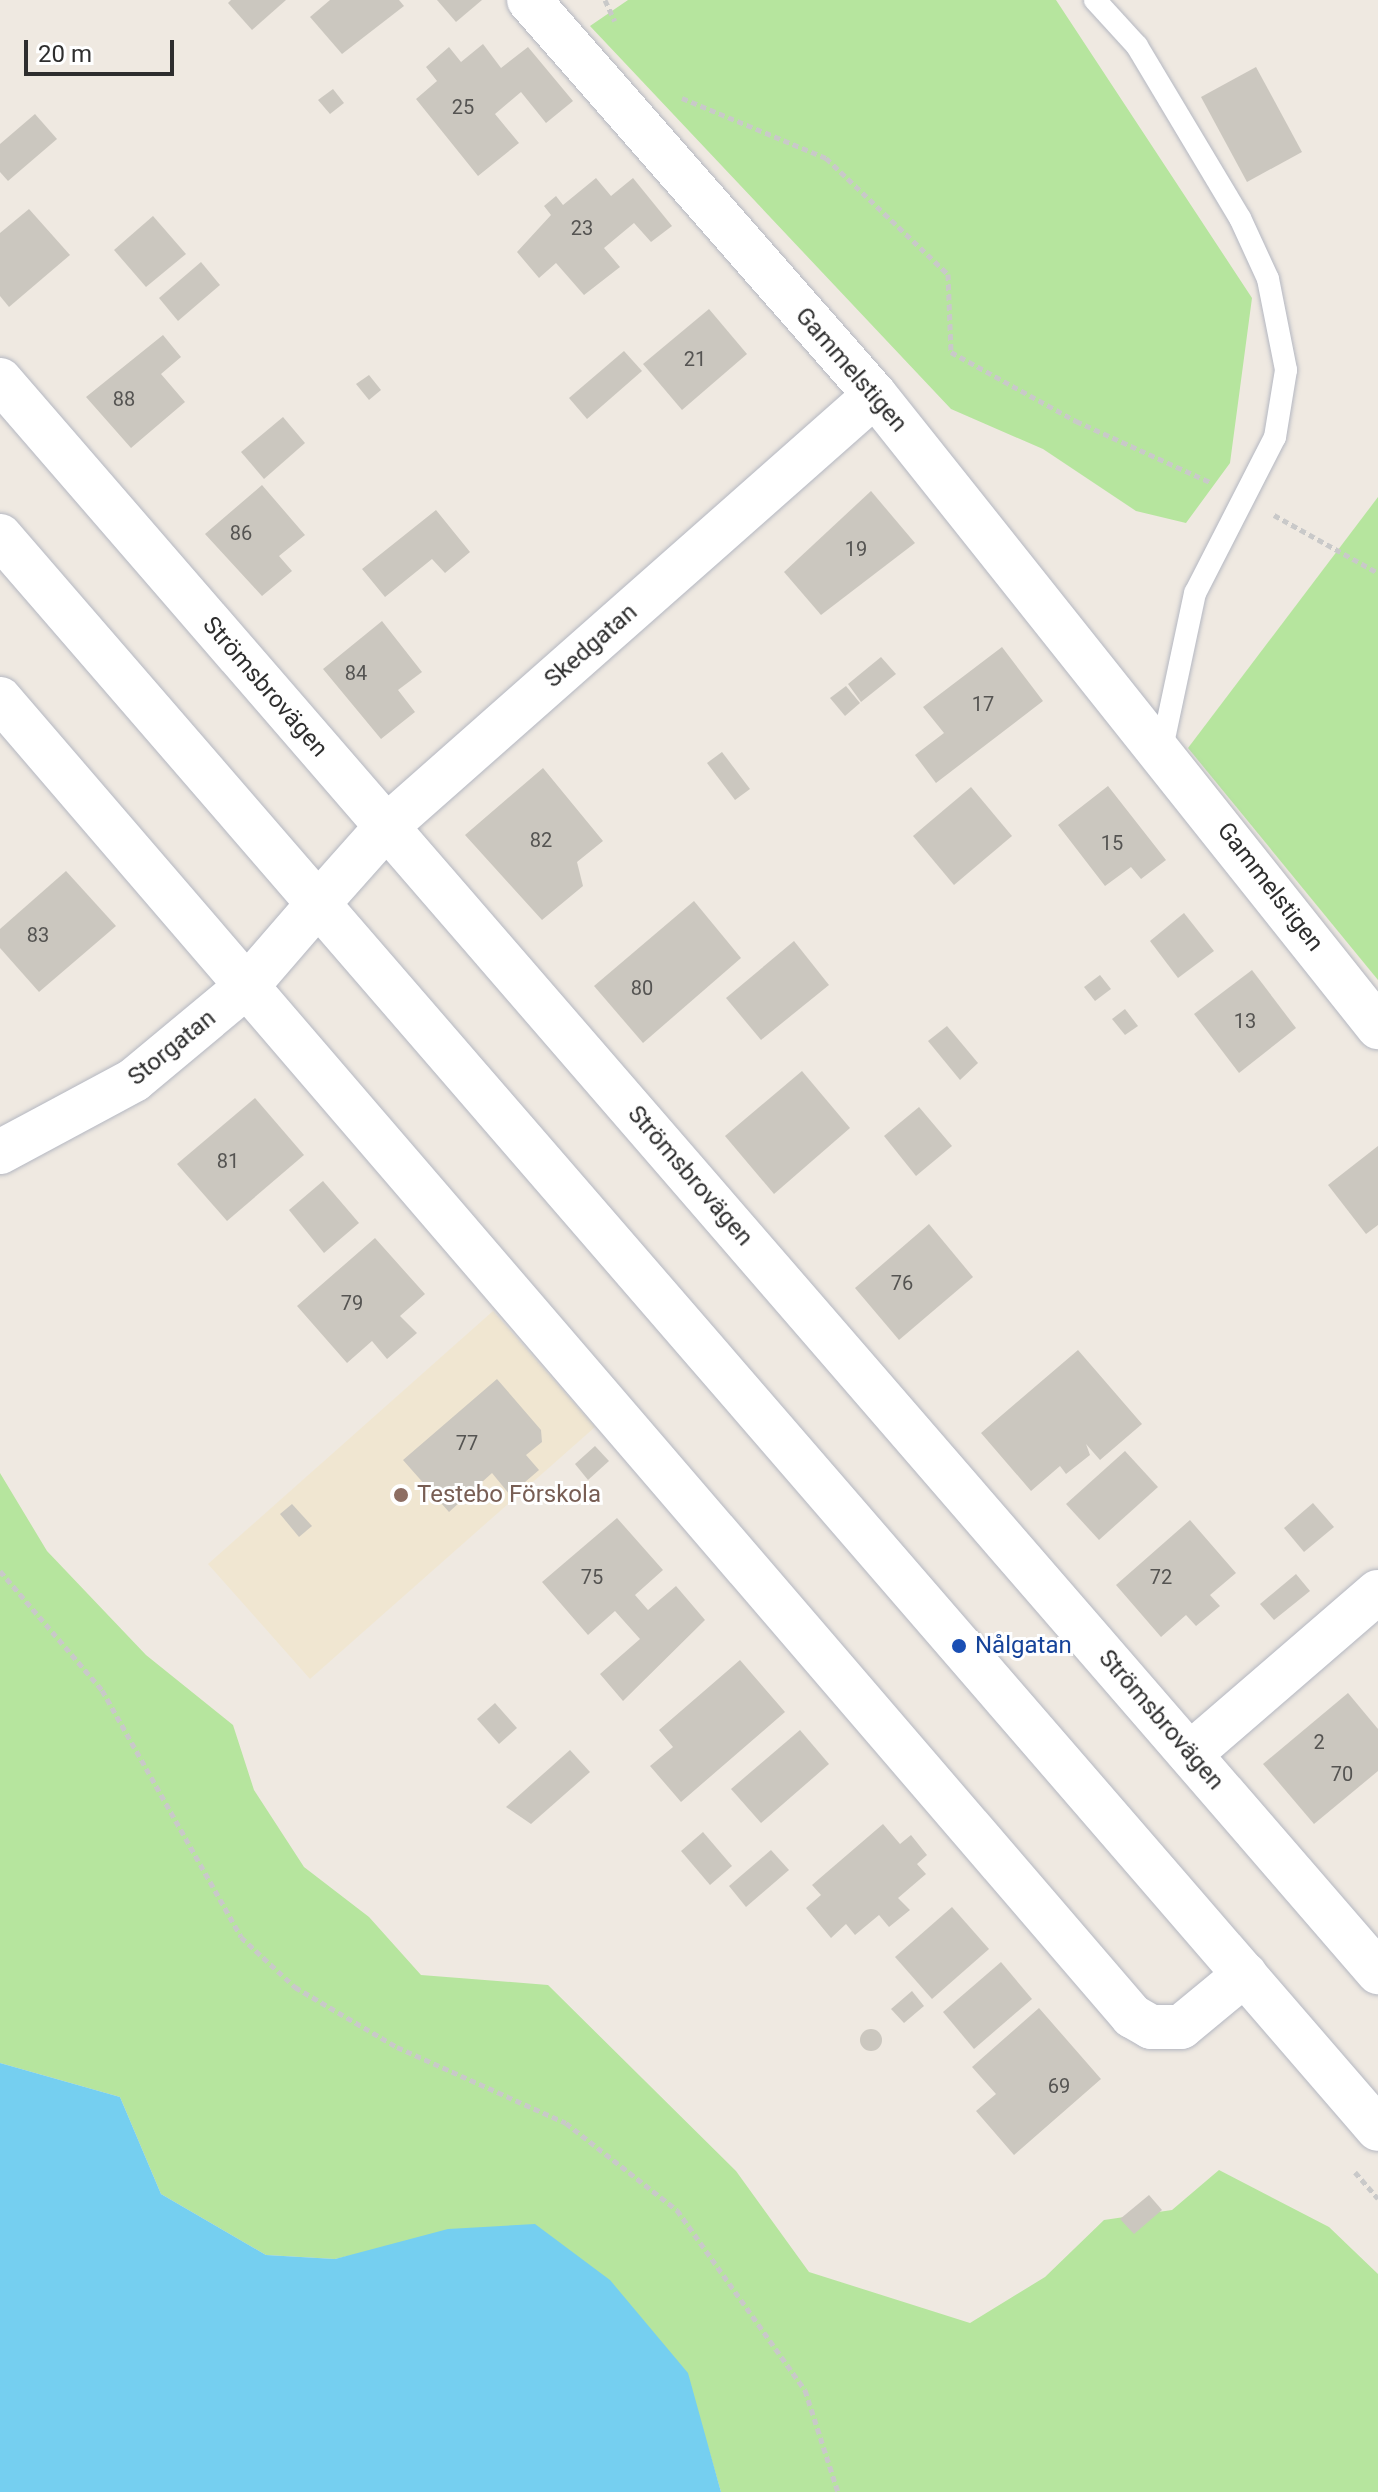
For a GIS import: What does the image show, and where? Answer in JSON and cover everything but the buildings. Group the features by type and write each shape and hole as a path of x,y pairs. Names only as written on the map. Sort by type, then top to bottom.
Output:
{"street":[{"name":"Gammelstigen","path":"529,0 875,395 1162,748 1378,1027"},
{"name":"Strömsbrovägen","path":"0,380 1378,1972"},
{"name":"Skedgatan","path":"316,906 387,826 875,395"},
{"path":"0,536 316,906 1378,2129"},
{"path":"0,699 1132,2016 1151,2027 1181,2027 1245,1974"},
{"name":"Storgatan","path":"0,1152 107,1099 247,986 316,906"},
{"path":"1190,1754 1378,1592"}],"lane":[{"path":"1095,0 1137,46 1240,218 1268,279 1286,393 1275,437 1195,593 1162,748"}],"path":[{"path":"605,0 617,27"},
{"path":"670,93 826,158 948,274 951,352 1076,421 1244,497 1378,573"},
{"path":"0,1571 102,1690 241,1937 295,1987 397,2047 566,2123 677,2210 805,2390 838,2492"}],"shaded area":[{"name":"Testebo Förskola","path":"493,1311 595,1427 310,1679 208,1564"}],"green space":[{"path":"628,0 1056,0 1252,298 1230,463 1186,523 1136,511 1043,449 951,409 590,26"},
{"path":"1378,497 1378,980 1188,748"},
{"path":"0,1473 47,1551 146,1655 233,1725 254,1790 304,1867 369,1917 421,1975 548,1985 736,2171 809,2272 970,2323 1045,2277 1104,2220 1172,2210 1219,2170 1329,2227 1378,2274 1378,2492 721,2492 708,2447 392,2246 335,2259 266,2255 161,2194 120,2097 0,2063"}],"water":[{"path":"0,2063 120,2097 161,2194 266,2255 335,2259 448,2229 535,2224 610,2280 688,2373 721,2492 0,2492"}],"place":[{"name":"Testebo Förskola","path":"401,1495"},
{"name":"Nålgatan","path":"959,1646"}]}
